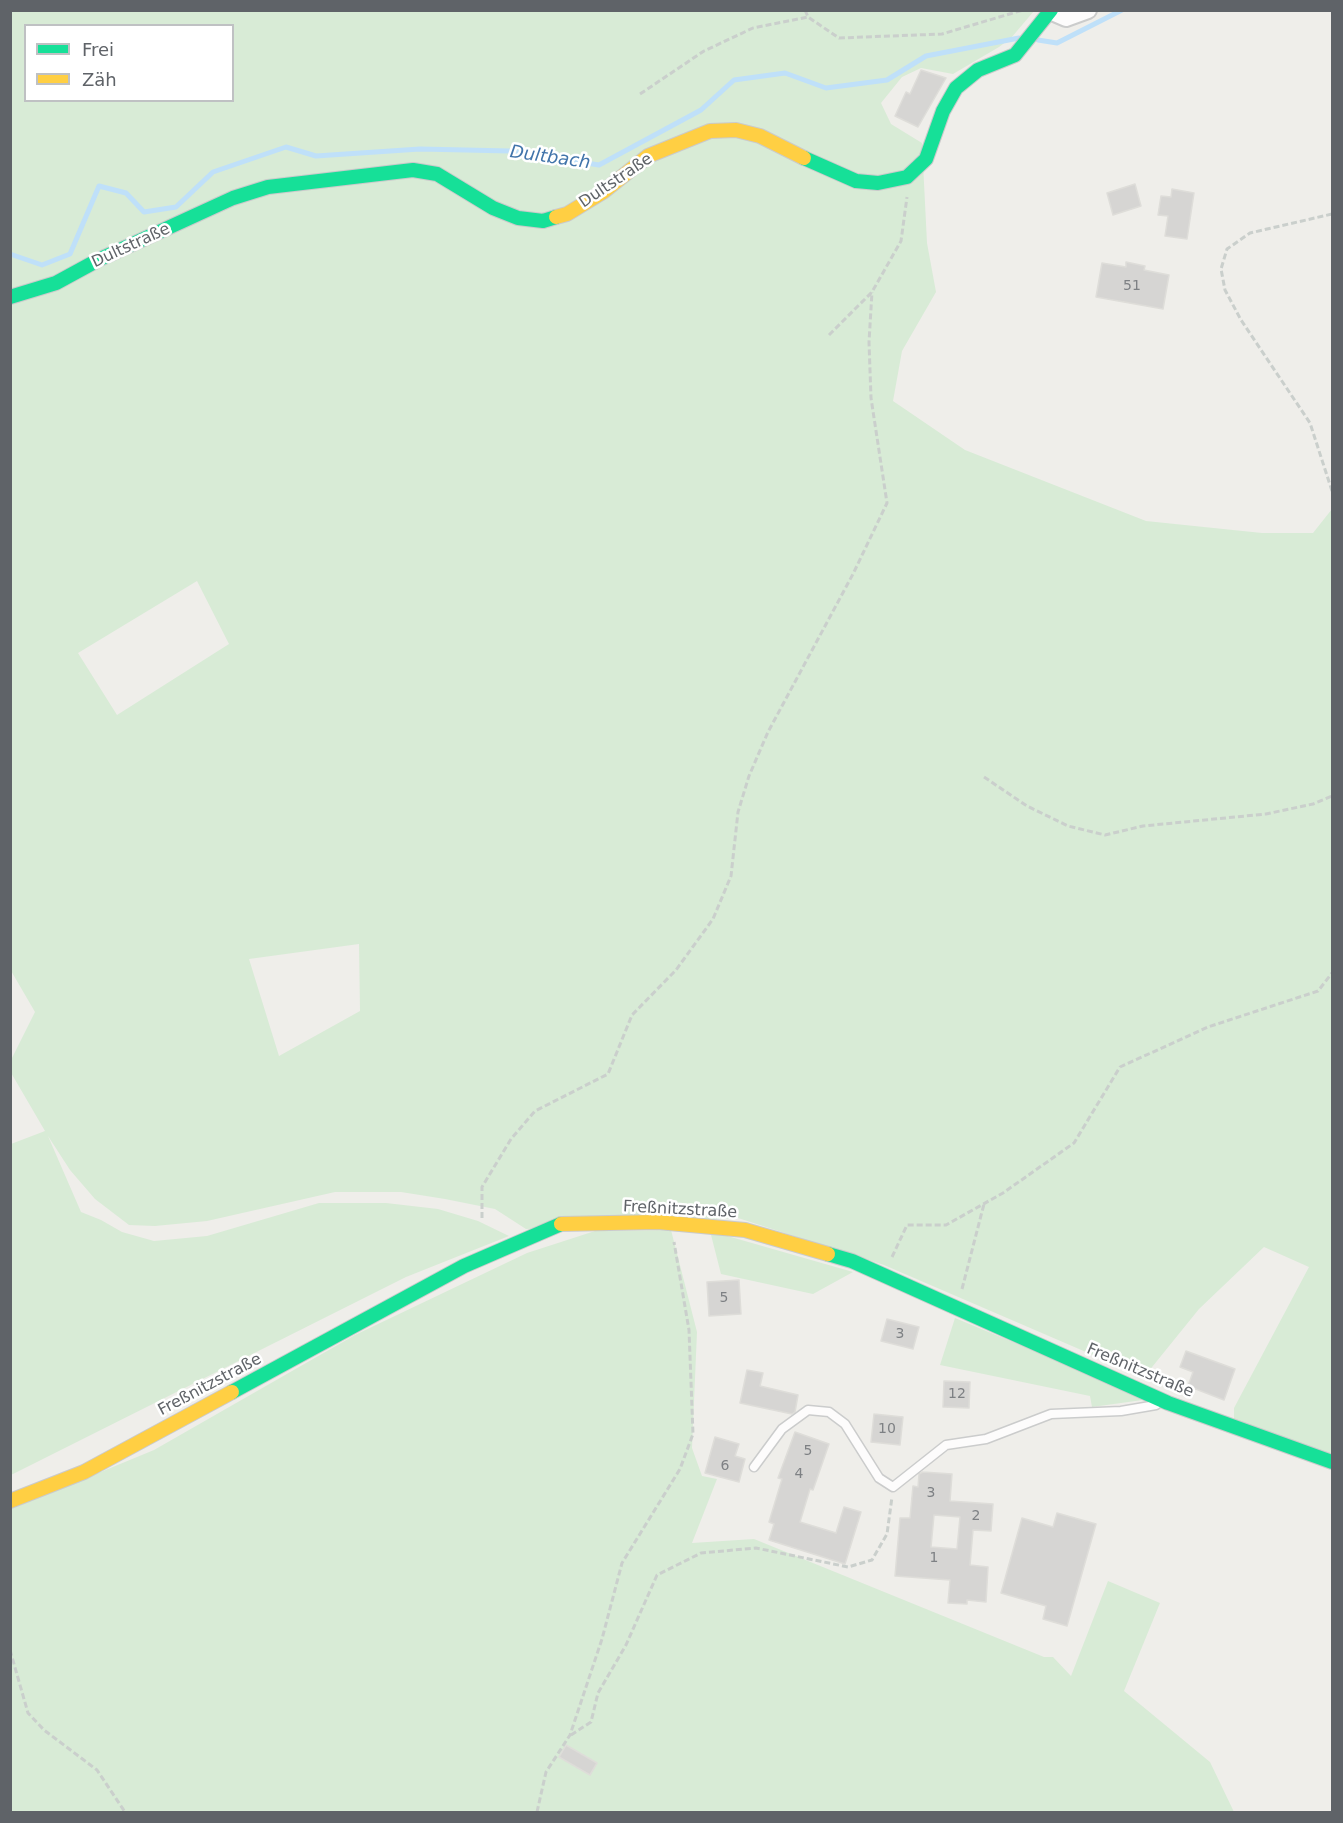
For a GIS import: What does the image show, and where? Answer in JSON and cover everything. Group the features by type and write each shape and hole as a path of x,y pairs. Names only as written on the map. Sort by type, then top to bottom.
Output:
{"street":[{"path":"907,177 926,159 943,111 956,88 978,70 1015,55 1051,11 1066,18 1088,10"},
{"name":"Dultstraße","path":"10,297 56,283 100,259 233,198 268,188 363,174 413,170 437,174 492,208 518,218 543,221 567,214 603,192 648,156 710,131 736,130 760,136 828,170 856,181 878,183 907,177"},
{"name":"Freßnitzstraße","path":"10,1501 84,1472 464,1266 561,1224 670,1223 745,1230 852,1261 1168,1403 1332,1462"}],"lane":[{"path":"754,1467 782,1430 808,1410 829,1412 845,1424 879,1478 893,1487 946,1445 986,1439 1051,1414 1121,1411 1168,1403"}],"path":[{"path":"805,10 808,17 839,38 942,34 1023,10"},
{"path":"640,94 704,51 753,28 808,17"},
{"path":"829,335 872,292 901,241 907,177"},
{"path":"1332,214 1250,233 1227,249 1221,269 1225,291 1241,320 1310,423 1332,491"},
{"path":"482,1218 482,1187 511,1139 535,1111 608,1074 632,1015 676,970 713,919 731,876 738,812 749,776 768,732 853,574 887,503 871,398 869,342 872,292"},
{"path":"984,777 1027,806 1068,826 1105,835 1143,826 1266,814 1313,804 1332,796"},
{"path":"884,1275 907,1225 946,1225 984,1204 1074,1143 1120,1067 1209,1027 1318,991 1332,974"},
{"path":"957,1308 984,1204"},
{"path":"537,1812 546,1772 570,1735 602,1639 622,1563 680,1469 693,1434 689,1330 670,1223"},
{"path":"570,1735 591,1722 598,1693 626,1645 657,1575 700,1553 756,1548 848,1568 872,1560 887,1534 893,1487"},
{"path":"10,1650 28,1713 44,1730 97,1770 124,1812"}],"green space":[{"path":"10,11 1034,11 1011,38 999,47 953,74 921,68 902,77 881,103 891,124 922,143 927,243 936,292 902,351 893,401 965,450 1146,521 1262,533 1313,533 1332,509 1332,1467 1234,1431 1234,1408 1309,1267 1264,1247 1199,1309 1144,1377 884,1265 738,1218 526,1229 495,1209 445,1199 401,1192 335,1192 207,1221 155,1226 129,1225 95,1199 70,1170 48,1136 81,1212 122,1232 154,1241 207,1236 319,1203 386,1203 438,1209 478,1221 509,1236 406,1277 11,1475 11,1144 45,1131 10,1071 11,1060 35,1012 10,969","holes":["197,581 229,644 117,715 78,653","359,944 360,1011 279,1056 249,959"]},
{"path":"671,1230 697,1332 692,1448 702,1476 717,1479 692,1543 754,1539 1044,1657 1053,1657 1071,1676 1108,1581 1160,1603 1124,1691 1210,1762 1234,1812 11,1812 11,1509 154,1450 355,1335 527,1253 595,1231"},
{"path":"710,1231 853,1272 813,1294 721,1274"},
{"path":"955,1318 1150,1399 1092,1407 1090,1396 940,1365"}],"building":[{"path":"921,70 946,78 918,127 895,116 906,92 910,94"},
{"path":"1135,184 1141,206 1113,215 1107,193"},
{"path":"1172,189 1194,193 1187,239 1165,236 1168,216 1158,215 1161,196 1171,197"},
{"path":"1126,262 1145,266 1144,270 1169,275 1163,309 1096,297 1102,263 1126,267"},
{"path":"739,1280 741,1314 709,1316 707,1282"},
{"path":"887,1319 919,1327 913,1349 881,1341"},
{"path":"1186,1351 1235,1369 1224,1400 1188,1386 1193,1372 1180,1367"},
{"path":"747,1370 763,1373 760,1386 798,1395 795,1412 792,1414 740,1403"},
{"path":"944,1381 970,1382 969,1408 943,1407"},
{"path":"874,1414 903,1417 900,1445 871,1442"},
{"path":"795,1432 829,1444 813,1490 810,1489 800,1522 836,1533 844,1507 861,1512 845,1564 769,1540 774,1524 769,1522 782,1479 778,1478"},
{"path":"715,1437 739,1444 735,1456 745,1459 739,1482 705,1473"},
{"path":"923,1472 952,1474 950,1501 993,1504 991,1531 973,1530 970,1565 988,1567 986,1602 967,1600 967,1604 948,1603 950,1580 895,1576 900,1518 910,1518 913,1486 918,1487 919,1474","holes":["934,1515 960,1517 957,1549 931,1547"]},
{"path":"1057,1513 1096,1524 1067,1626 1043,1619 1046,1606 1001,1593 1022,1518 1053,1527"},
{"path":"566,1745 597,1763 590,1775 559,1757"}],"waterway":[{"name":"Dultbach","path":"1038,40 1057,43 1122,10"},
{"name":"Dultbach","path":"10,254 42,265 70,254 99,186 126,193 144,212 176,207 213,172 286,147 316,156 420,149 510,151 599,165 701,110 734,80 785,73 826,88 887,80 926,56 1019,38"}],"traffic: fast":[{"path":"804,158 856,181 878,183 907,177 926,159 943,111 956,88 978,70 1015,55 1051,10"},
{"path":"10,297 56,283 100,259 233,198 268,187 413,170 437,174 493,208 518,218 543,221 556,217"},
{"path":"232,1392 464,1266 561,1224"},
{"path":"828,1254 852,1261 1168,1403 1332,1462"}],"traffic: slow":[{"path":"556,217 567,214 603,192 648,156 710,131 736,130 760,136 804,158"},
{"path":"561,1224 658,1222 745,1230 828,1254"},
{"path":"10,1501 84,1472 232,1392"}]}
